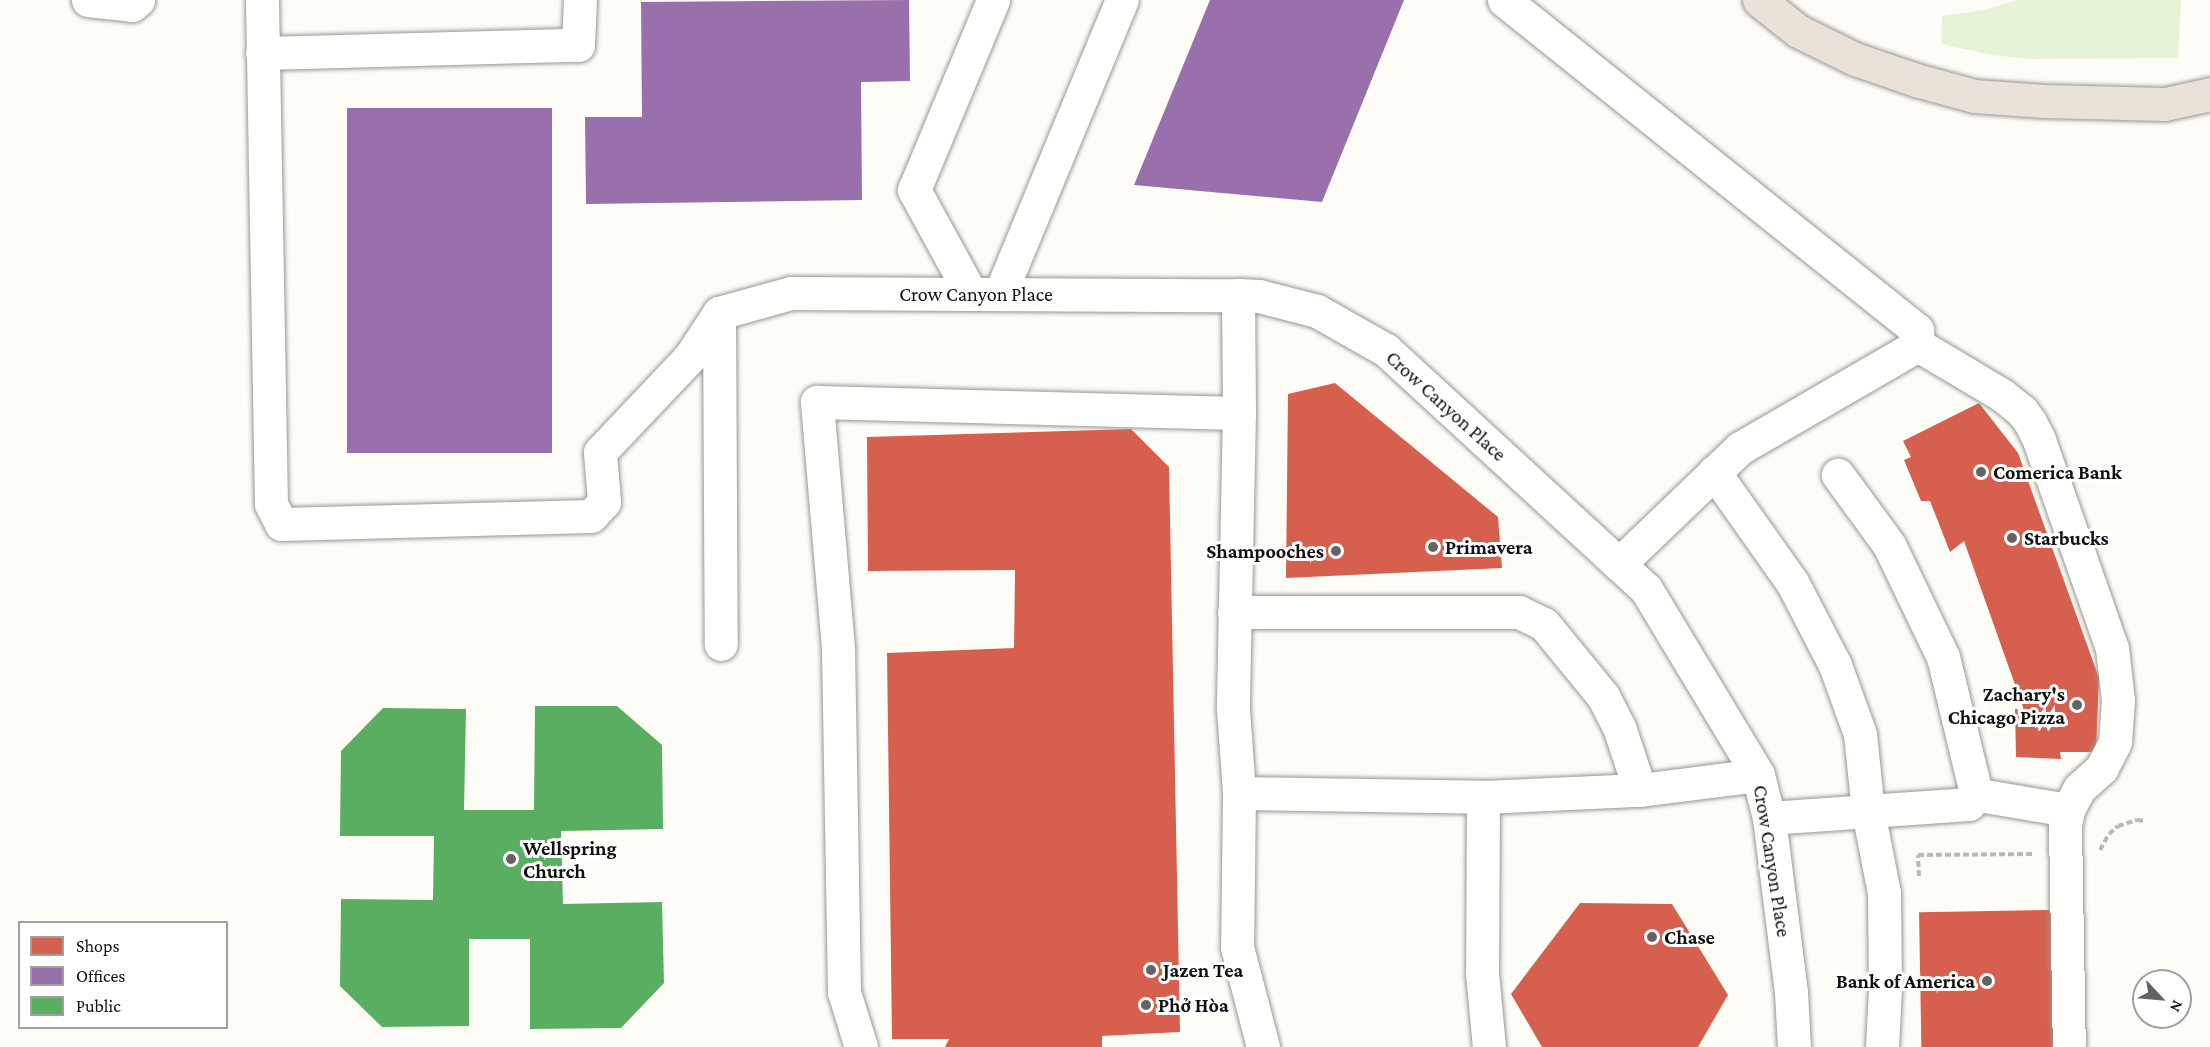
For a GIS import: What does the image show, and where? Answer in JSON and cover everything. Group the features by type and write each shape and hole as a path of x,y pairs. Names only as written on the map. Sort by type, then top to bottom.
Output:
{"highway":[{"path":"1759,0 1798,31 1855,59 1916,81 1974,96 2044,101 2165,104 2210,94"}],"street":[{"path":"88,0 132,4 138,0"},
{"path":"262,0 271,504 280,524 591,516 604,502 600,452 690,357 719,313"},
{"path":"262,53 578,45 579,0"},
{"path":"985,294 914,190 993,0"},
{"path":"985,294 1122,0"},
{"path":"1504,0 1917,330 1918,345"},
{"name":"Crow Canyon Place","path":"719,313 791,292 1259,296 1317,311 1386,350 1646,589 1758,776 1768,818 1791,992 1794,1047"},
{"path":"1238,295 1239,412 1233,709 1239,793 1237,947 1263,1047"},
{"path":"719,313 721,644"},
{"path":"1619,564 1740,448 1918,345"},
{"path":"1918,345 2002,395 2022,411 2030,422 2039,440 2112,648 2118,701 2115,742 2102,768 2079,789 2068,810 2065,826 2069,1047"},
{"path":"861,1047 844,992 838,648 817,402 1239,412"},
{"path":"1714,472 1792,582 1835,665 1860,734 1868,811 1884,893 1885,989 1882,1047"},
{"path":"1768,818 1969,804 1976,789 1942,657 1888,545 1838,475"},
{"path":"1234,612 1519,612 1544,624 1603,696 1619,727 1640,790"},
{"path":"1239,793 1483,797 1640,790 1758,776"},
{"path":"1973,794 2068,810"},
{"path":"1483,797 1482,973 1488,1047"}],"path":[{"path":"2096,851 2102,850 2109,834 2118,826 2137,820 2145,821"},
{"path":"1919,878 1918,855 2040,854"}],"green space":[{"path":"2017,0 2181,0 2178,58 2028,59 1992,55 1941,44 1942,16 1984,10"}],"building: Shops":[{"path":"1335,383 1498,517 1502,568 1286,578 1288,394"},
{"path":"1979,403 2018,453 2099,678 2096,752 2060,752 2061,759 2016,757 2015,709 2024,710 1964,541 1950,552 1930,501 1921,501 1904,460 1911,457 1903,441"},
{"path":"1131,429 1169,467 1180,1032 1102,1036 1102,1047 945,1047 949,1039 892,1039 887,653 1014,648 1015,570 868,571 867,437"},
{"path":"1580,903 1672,904 1728,995 1698,1047 1542,1047 1511,994"},
{"name":"Bank of America","path":"2052,910 2054,1047 1921,1047 1919,912"}],"building: Offices":[{"path":"909,0 910,81 861,82 862,200 586,204 585,117 642,117 641,2"},
{"path":"1210,0 1404,0 1322,202 1134,185"},
{"path":"347,108 552,108 552,453 347,453"}],"building: Public":[{"path":"535,706 617,706 662,745 663,829 561,831 563,904 662,902 664,983 621,1028 530,1029 530,939 469,939 469,1026 382,1027 340,986 341,899 433,900 434,836 340,836 341,751 383,708 466,709 464,810 534,810"}],"place":[{"name":"Comerica Bank","path":"1981,472"},
{"name":"Starbucks","path":"2012,538"},
{"name":"Primavera","path":"1433,547"},
{"name":"Shampooches","path":"1336,551"},
{"name":"Zachary's Chicago Pizza","path":"2077,705"},
{"name":"Wellspring Church","path":"511,859"},
{"name":"Chase","path":"1652,937"},
{"name":"Jazen Tea","path":"1151,970"},
{"name":"Bank of America","path":"1987,981"},
{"name":"Phở Hòa","path":"1146,1005"}]}
